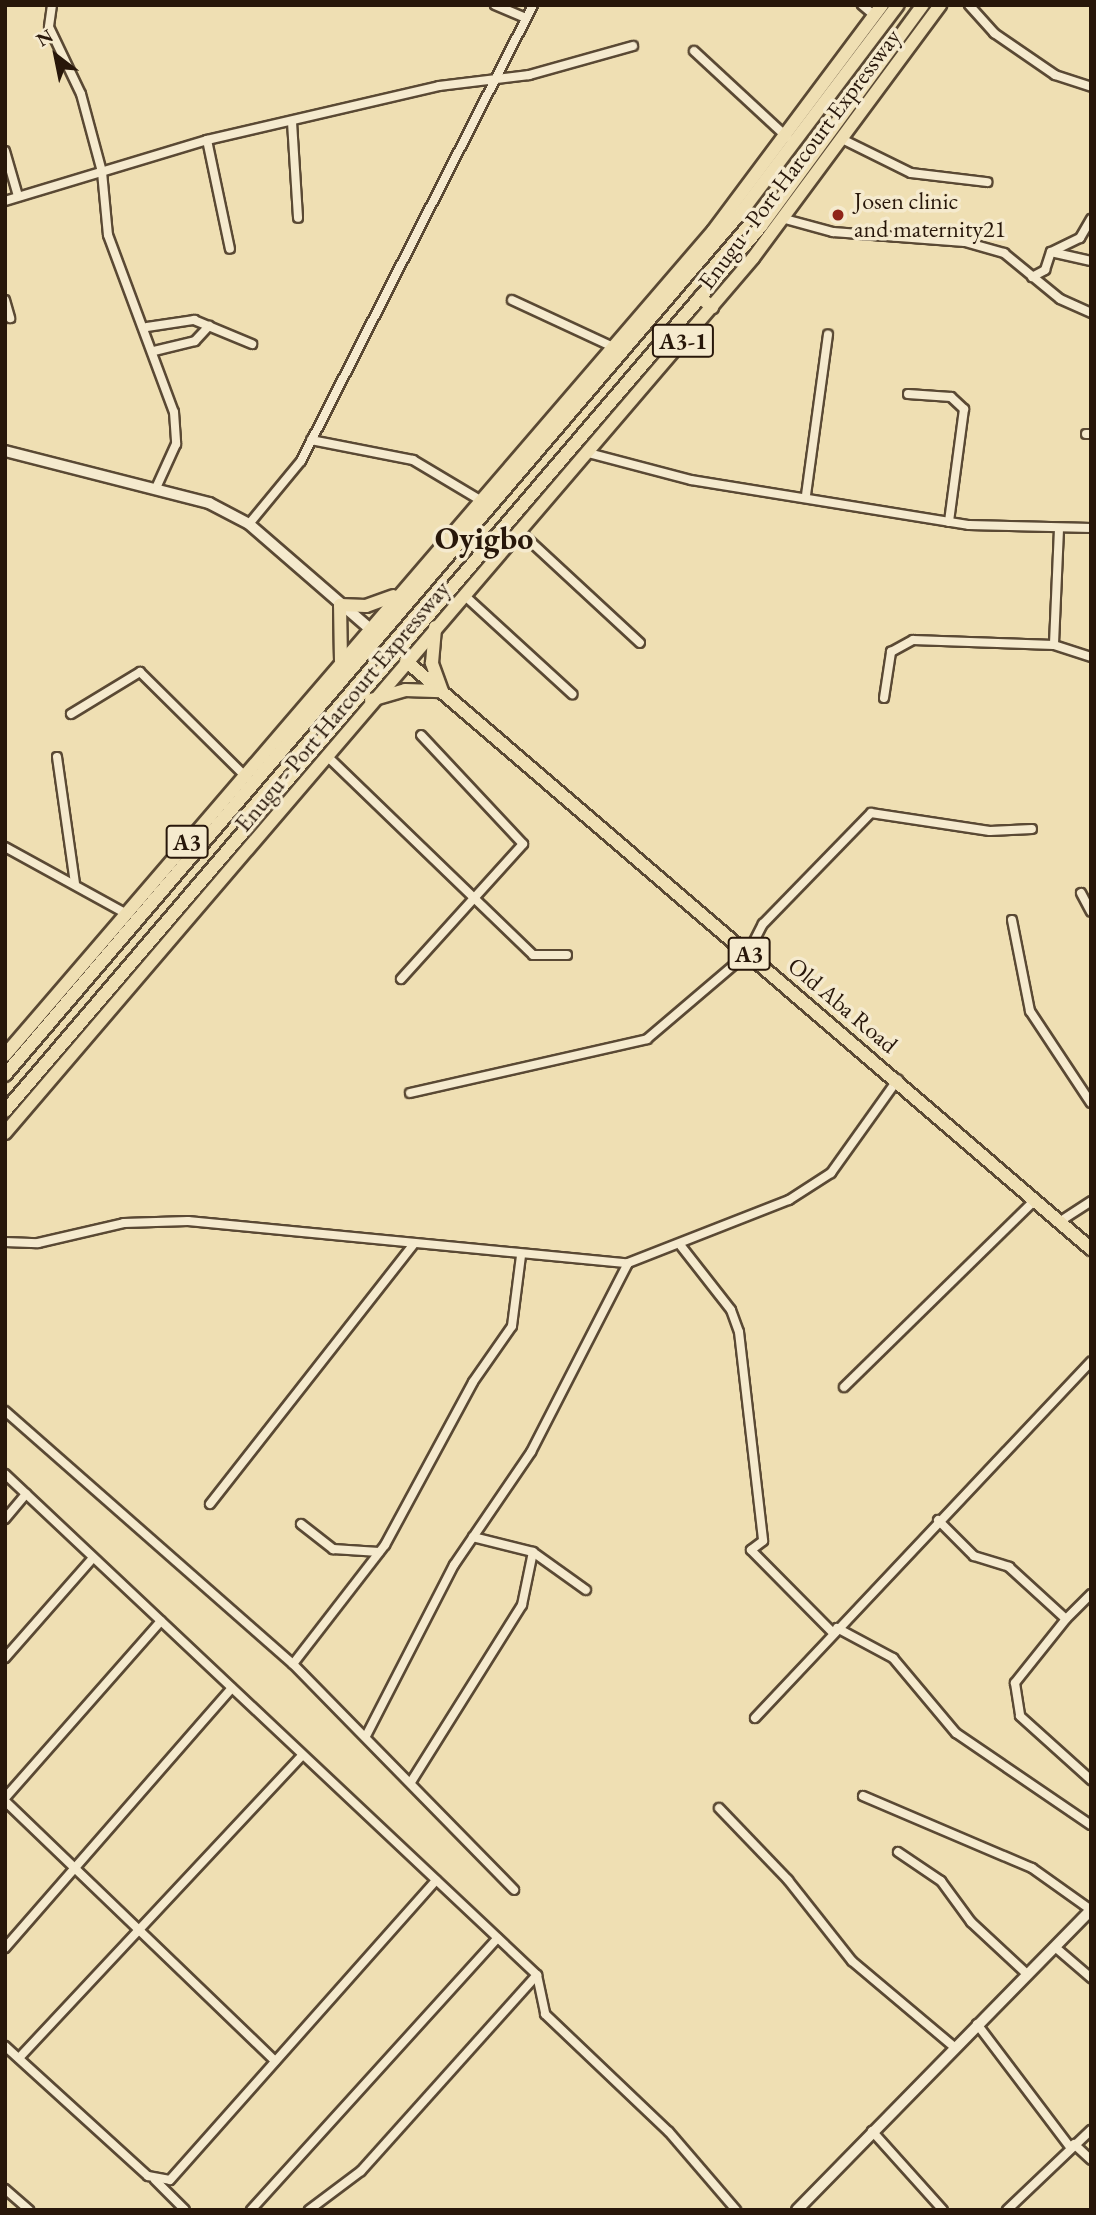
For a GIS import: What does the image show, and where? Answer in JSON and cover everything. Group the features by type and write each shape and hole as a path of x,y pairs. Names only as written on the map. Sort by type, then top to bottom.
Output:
{"main road":[{"name":"Enugu - Port Harcourt Expressway","path":"5,1075 742,211 898,5"},
{"name":"Enugu - Port Harcourt Expressway","path":"5,1111 700,297 831,136 923,5"},
{"name":"Enugu - Port Harcourt Expressway","path":"5,1133 785,219 846,141 940,5"},
{"name":"Enugu - Port Harcourt Expressway","path":"8,1047 127,914 243,774 788,137 878,11"},
{"path":"700,297 712,307"},
{"path":"341,661 340,604 366,606 398,594"},
{"path":"372,700 419,688 442,691 432,663 435,626"},
{"name":"Old Aba Road","path":"406,661 898,1079 1091,1250"}],"street":[{"path":"52,5 49,27 81,94 102,172 108,234 147,327 177,430 156,488"},
{"path":"495,5 526,18"},
{"path":"249,524 279,495 312,440 533,5"},
{"path":"862,5 878,11"},
{"path":"969,5 994,33 1055,75 1091,88"},
{"path":"5,201 207,139 292,122 439,86 493,82 633,46"},
{"path":"694,51 788,137"},
{"path":"292,122 298,218"},
{"path":"207,139 230,249"},
{"path":"846,141 911,173 987,182"},
{"path":"5,150 18,196"},
{"path":"785,219 833,232 965,242 1004,253 1032,277 1091,313"},
{"path":"1032,277 1045,270 1051,252 1080,238 1091,219"},
{"path":"1051,252 1091,261"},
{"path":"5,300 10,318"},
{"path":"512,300 611,346"},
{"path":"147,327 185,318 252,344"},
{"path":"154,351 195,341 209,326"},
{"path":"806,495 828,334"},
{"path":"908,394 951,397 964,410 949,522"},
{"path":"312,440 412,460 480,500"},
{"path":"5,451 156,488 249,524 369,628"},
{"path":"588,453 691,480 806,495 949,522 1059,529 1091,528"},
{"path":"1054,645 1059,529"},
{"path":"518,530 640,643"},
{"path":"464,595 572,694"},
{"path":"884,698 891,652 914,640 1054,645 1091,657"},
{"path":"71,714 140,672 243,774"},
{"path":"401,979 523,844 421,734"},
{"path":"327,756 533,955 567,955"},
{"path":"57,757 75,884"},
{"path":"410,1093 552,1057 630,1046 748,953 762,924 871,813 990,831 1032,829"},
{"path":"5,847 127,914"},
{"path":"1081,892 1091,912"},
{"path":"1012,920 1030,1011 1091,1103"},
{"path":"5,1242 38,1243 124,1223 188,1221 521,1256 628,1264 681,1246 789,1200 831,1173 898,1079"},
{"path":"844,1387 1034,1200"},
{"path":"1059,1223 1091,1201"},
{"path":"210,1504 414,1244"},
{"path":"681,1246 731,1310 739,1332 763,1541 751,1550 835,1631 893,1658 956,1732 1091,1825"},
{"path":"293,1664 379,1552 473,1382 512,1326 521,1256"},
{"path":"366,1736 473,1537 531,1452 628,1264"},
{"path":"755,1718 938,1520 1091,1361"},
{"path":"5,1411 293,1664 514,1890"},
{"path":"5,1474 537,1975 545,2014 669,2132 736,2210"},
{"path":"5,1518 26,1494"},
{"path":"938,1520 974,1556 1009,1567 1066,1619"},
{"path":"301,1524 333,1549 379,1552"},
{"path":"473,1537 533,1552 586,1590"},
{"path":"411,1782 514,1624 533,1552"},
{"path":"5,1658 93,1558"},
{"path":"1091,1594 1066,1619 1015,1683 1020,1716 1091,1780"},
{"path":"161,1622 5,1800 76,1867 139,1934 275,2061"},
{"path":"5,1948 232,1688"},
{"path":"19,2058 139,1934 303,1755"},
{"path":"797,2210 1091,1910 1032,1868 863,1796"},
{"path":"719,1808 788,1880 852,1961 954,2047"},
{"path":"898,1852 941,1881 971,1922 1027,1974"},
{"path":"155,2180 170,2180 436,1880"},
{"path":"251,2210 498,1938"},
{"path":"1055,1947 1091,1978"},
{"path":"309,2210 332,2197 370,2161 537,1975"},
{"path":"977,2024 1072,2145 1091,2160"},
{"path":"5,2046 185,2210"},
{"path":"1007,2210 1072,2145 1091,2130"},
{"path":"872,2131 943,2210"},
{"path":"5,2189 29,2210"}],"place":[{"name":"Josen clinic and maternity21","path":"838,215"}],"district":[{"name":"Oyigbo","path":"484,538"}]}
